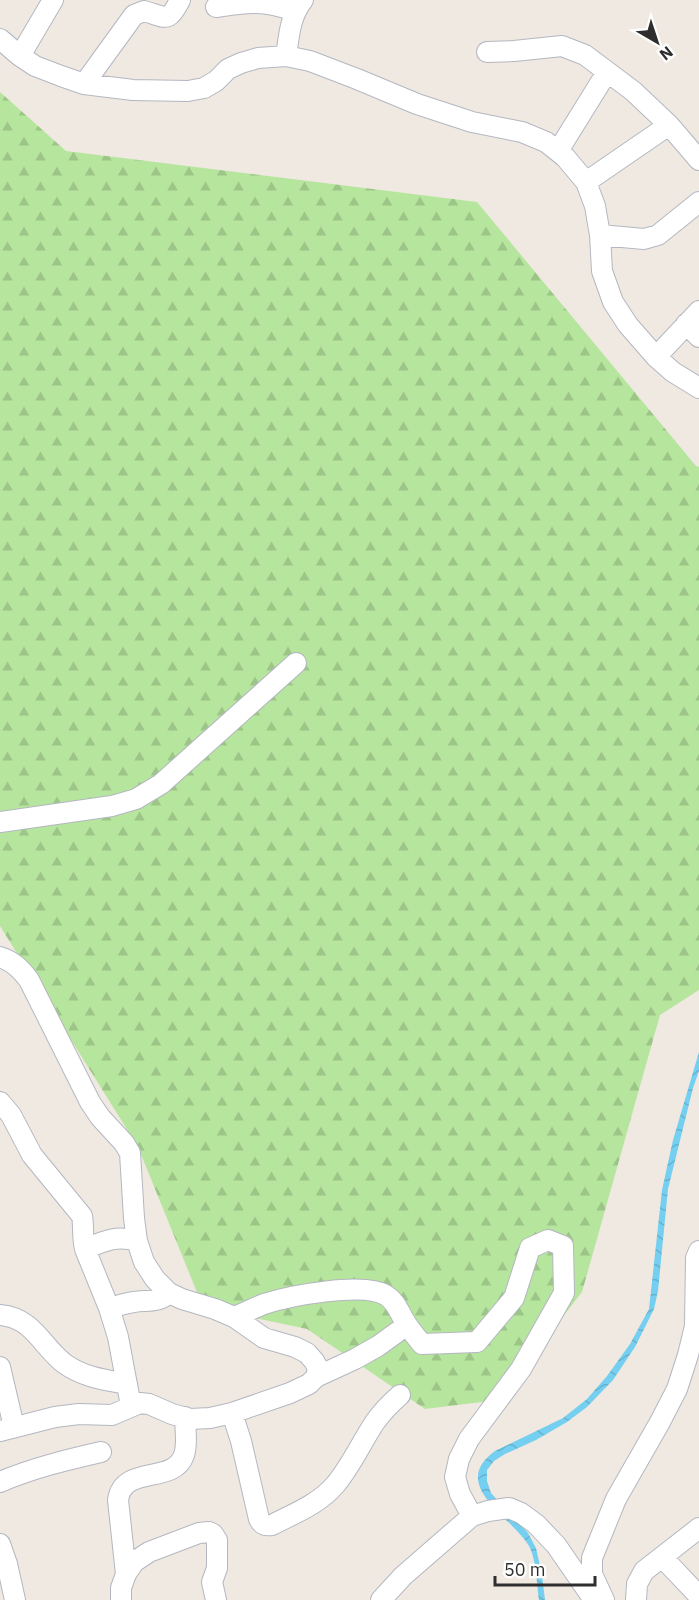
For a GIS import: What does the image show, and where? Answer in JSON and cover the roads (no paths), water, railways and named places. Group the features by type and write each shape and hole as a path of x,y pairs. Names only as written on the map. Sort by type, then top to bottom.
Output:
{"street":[{"path":"20,56 53,0"},
{"path":"84,84 134,15 144,11 163,17 169,16 174,12 180,0"},
{"path":"216,7 244,2 299,6 290,28 286,56"},
{"path":"0,39 35,66 84,84 133,90 188,91 204,88 216,81 228,69 241,63 258,58 286,56 310,61 417,104 472,122 522,132 546,142 565,157 586,182 595,206 600,235 602,271 612,302 627,325 656,357 673,372 699,388"},
{"path":"487,51 562,46 585,55 633,91 669,126 699,160"},
{"path":"558,151 607,72"},
{"path":"586,182 669,126"},
{"path":"600,235 650,238 658,235 699,202"},
{"path":"656,357 695,324"},
{"path":"0,822 112,806 135,799 161,784 296,663"},
{"path":"0,957 9,959 29,980 90,1102 100,1118 124,1143 130,1153 137,1241 144,1262 155,1279 169,1293 234,1317 264,1338 307,1353 318,1368 316,1377"},
{"path":"0,1102 11,1115 32,1155 82,1216 84,1227 82,1238 118,1337 131,1406"},
{"path":"85,1249 115,1238 137,1241"},
{"path":"234,1317 285,1298 350,1290 374,1291 386,1295 396,1304 406,1325 422,1344 477,1342 514,1298 530,1248 548,1240 563,1246 564,1293 521,1369 469,1438 459,1459 455,1476 460,1494 480,1514"},
{"path":"604,1600 592,1574 592,1558 616,1499 677,1389 695,1326 696,1258 699,1251"},
{"path":"109,1308 138,1301 159,1300 169,1293"},
{"path":"0,1316 18,1319 29,1326 65,1364 81,1373 98,1379 127,1384"},
{"path":"0,1367 7,1429 55,1417 79,1414 112,1415 140,1403 190,1419 210,1418 232,1413 309,1384 316,1377 370,1350 406,1325"},
{"path":"232,1413 259,1518 266,1526 272,1525 317,1500 334,1487 375,1422 400,1395"},
{"path":"126,1574 118,1500 120,1491 125,1484 134,1479 169,1470 177,1465 185,1449 185,1417"},
{"path":"0,1482 53,1463 101,1452"},
{"path":"381,1600 403,1576 480,1514 509,1508 536,1524 555,1545 594,1600"},
{"path":"636,1600 637,1584 644,1571 699,1528"},
{"path":"121,1600 126,1574 134,1562 148,1552 199,1533 209,1532 217,1540 217,1568 212,1582 216,1600"},
{"path":"0,1544 15,1600"},
{"path":"662,1557 699,1596"}],"water":[{"path":"699,1052 699,1071 668,1189 658,1291 654,1309 635,1347 613,1380 587,1407 536,1440 505,1454 494,1461 487,1470 487,1481 491,1493 528,1533 536,1548 545,1600 539,1600 535,1564 529,1546 488,1500 480,1488 478,1476 482,1464 495,1451 563,1418 587,1399 630,1344 649,1309 662,1190 673,1140"}]}
